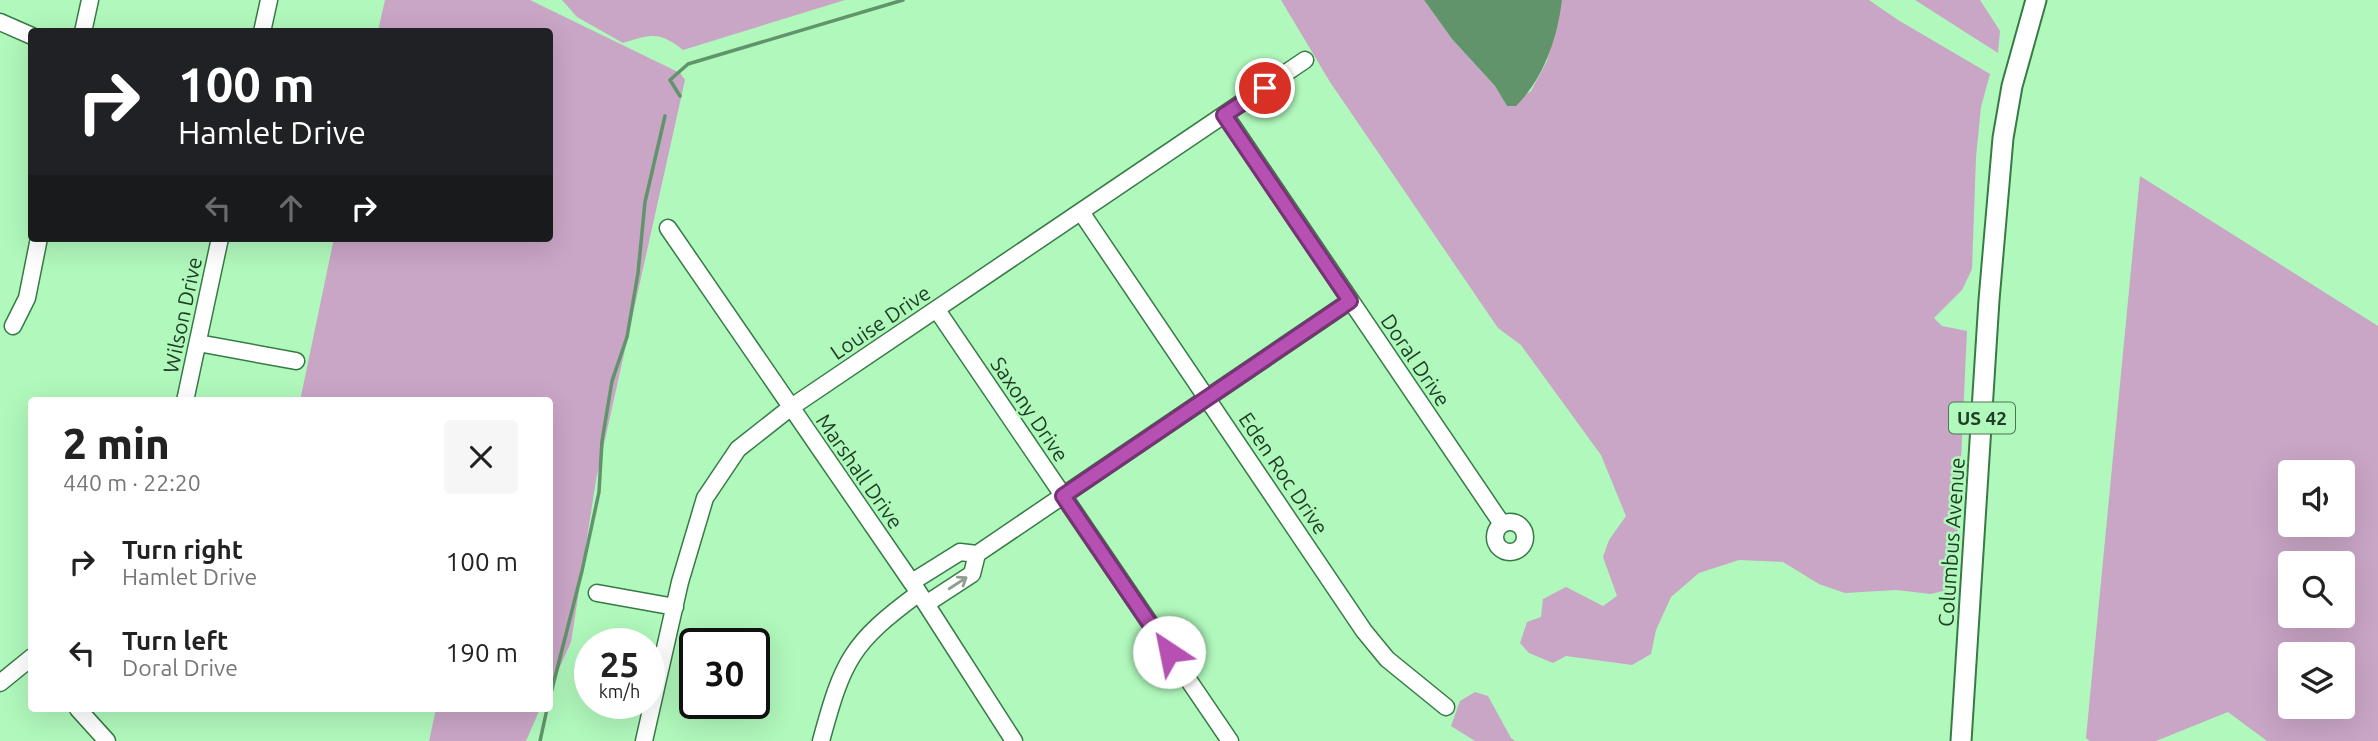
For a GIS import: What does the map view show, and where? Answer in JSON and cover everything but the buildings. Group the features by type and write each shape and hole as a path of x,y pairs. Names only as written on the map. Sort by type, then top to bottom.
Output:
{"main road":[{"name":"Columbus Avenue","path":"1961,741 1989,300 2003,138 2015,75 2036,0"}],"street":[{"path":"84,28 90,0"},
{"path":"263,28 269,0"},
{"path":"0,22 28,34"},
{"name":"Louise Drive","path":"644,741 675,607 705,498 737,449 790,408 1305,60"},
{"name":"Doral Drive","path":"1224,115 1502,524"},
{"name":"Eden Roc Drive","path":"1081,212 1380,651 1408,679 1446,707"},
{"name":"Marshall Drive","path":"668,228 919,593 1014,741"},
{"path":"13,326 27,298 38,242"},
{"name":"Wilson Drive","path":"185,397 219,242"},
{"path":"821,741 839,678 851,655 869,633 919,593 960,552 977,554 1350,301"},
{"name":"Saxony Drive","path":"937,310 1230,741"},
{"path":"198,343 296,361"},
{"path":"919,593 972,574 977,554"},
{"path":"597,593 675,607"},
{"path":"0,683 28,660"},
{"path":"81,712 107,741"}],"shaded area":[{"path":"385,0 530,0 680,73 685,80 596,480 571,642 553,682 553,397 301,397 333,242 553,242 553,28 379,28"},
{"path":"562,0 845,0 683,50 668,40 654,36 623,43 577,17"},
{"path":"1281,0 1424,0 1452,39 1495,86 1507,106 1531,91 1547,61 1562,0 1869,0 1990,74 1981,107 1976,157 1972,269 1962,290 1934,318 1942,326 1967,331 1955,588 1931,594 1896,590 1845,593 1819,584 1783,562 1739,560 1699,573 1671,597 1656,630 1651,654 1632,665 1566,656 1553,663 1529,653 1520,643 1527,622 1541,617 1543,599 1566,587 1603,606 1617,596 1603,557 1609,540 1626,516 1601,455 1521,345 1498,328 1330,82"},
{"path":"1424,0 1562,0 1548,57 1534,83 1516,106 1507,106 1495,86 1452,39"},
{"path":"1915,0 1980,0 2000,31 1998,53"},
{"path":"2140,176 2378,326 2378,741 2267,741 2228,712 2156,741 2090,741 2086,738"},
{"path":"1475,692 1488,696 1515,741 1475,741 1451,726 1460,701"},
{"path":"435,712 539,712 526,741 429,741"}],"waterway":[{"path":"680,96 670,80 688,64 903,0"},
{"path":"553,685 599,492 602,441 612,381 627,337 638,273 645,202 665,116"},
{"path":"540,741 546,712"}],"route":[{"path":"1169,652 1063,496 1350,301 1224,115 1265,88"}]}
